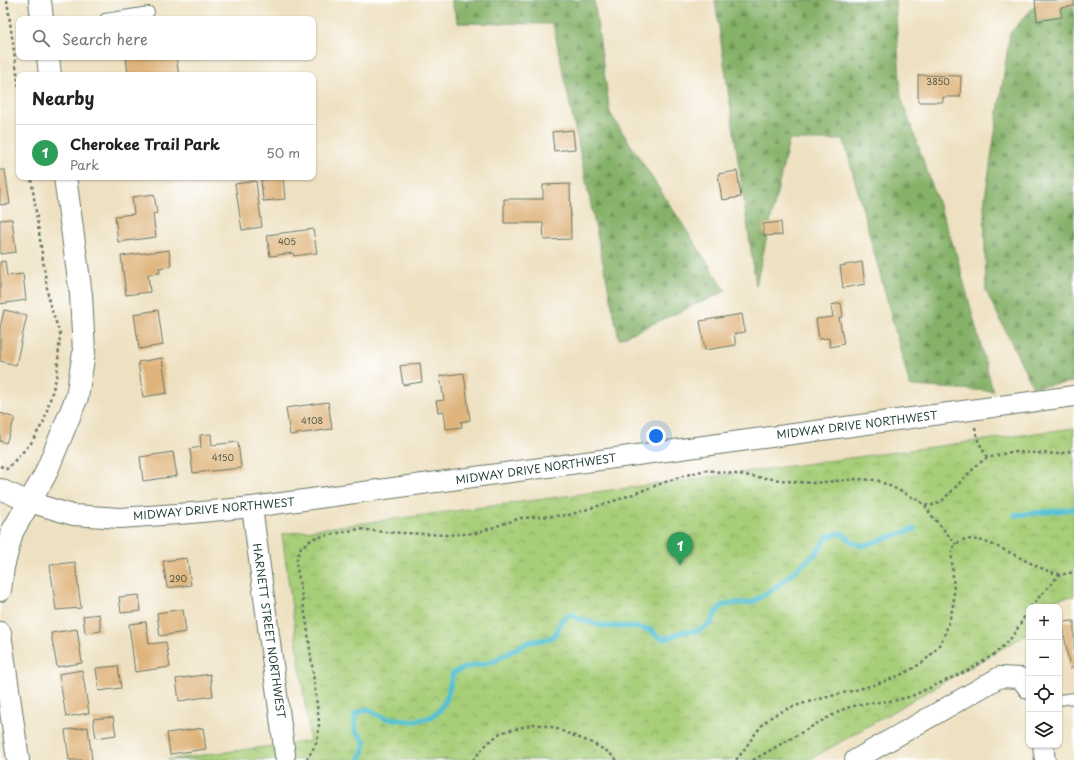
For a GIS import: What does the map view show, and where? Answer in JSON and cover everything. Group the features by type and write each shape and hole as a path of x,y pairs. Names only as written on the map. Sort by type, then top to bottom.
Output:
{"street":[{"path":"40,0 42,16"},
{"path":"48,60 50,72"},
{"path":"0,590 12,532 45,475 77,397 84,352 81,295 65,180"},
{"name":"MIDWAY DRIVE NORTHWEST","path":"0,489 29,502 73,515 120,518 252,508 1074,396"},
{"name":"HARNETT STREET NORTHWEST","path":"252,508 285,755"},
{"path":"1,644 18,760"},
{"path":"854,760 1000,677 1024,684"},
{"path":"1043,748 1045,760"}],"lane":[{"path":"124,16 149,12"},
{"path":"1062,700 1074,698"}],"path":[{"path":"7,0 17,72"},
{"path":"0,466 7,469 31,443 44,421 57,376 60,334 49,302 31,180"},
{"path":"973,410 977,438 987,458"},
{"path":"306,760 315,748 319,734 319,721 307,625 296,562 301,547 314,538 359,529 384,532 446,535 476,533 521,518 569,515 617,500 679,477 706,470 794,482 814,483 857,479 877,480 925,505 934,505 943,500 978,464 987,458 1011,452 1059,454 1074,450"},
{"path":"925,505 931,515 956,544"},
{"path":"736,760 764,723 778,713 802,704 882,682 908,671 932,654 943,638 954,599 951,561 952,548 960,541 974,539 988,542 1033,565 1060,574 1074,572"},
{"path":"1034,604 1060,574"},
{"path":"753,760 846,708 912,696 971,669 996,653 1013,636 1026,615"},
{"path":"473,760 487,744 500,733 534,724 552,727 592,743 608,752 617,760"}],"green space":[{"path":"451,0 594,0 610,113 726,291 619,339 553,24 458,23"},
{"path":"715,0 895,0 901,97 956,253 993,391 910,386 844,140 789,140 756,285"},
{"path":"1040,0 1074,0 1074,382 1033,387 986,291 984,205 1010,33"},
{"path":"1074,428 1074,596 1042,601 1042,604 1026,604 1026,635 809,760 166,760 310,741 282,534"}],"building":[{"path":"1035,0 1074,0 1074,6 1060,8 1062,17 1037,21"},
{"path":"126,60 176,60 178,72 128,72"},
{"path":"918,75 961,76 960,97 943,97 943,102 918,102"},
{"path":"573,130 575,149 554,151 552,132"},
{"path":"0,170 5,170 10,204 0,205"},
{"path":"737,171 741,197 722,200 718,174"},
{"path":"261,180 283,180 285,199 263,201"},
{"path":"256,181 262,227 242,230 235,184"},
{"path":"570,184 571,239 544,240 543,223 504,223 504,199 543,199 543,185"},
{"path":"154,194 157,213 153,214 156,237 118,242 115,216 134,214 132,197"},
{"path":"12,219 16,252 0,254 0,220"},
{"path":"781,222 782,235 764,236 763,224"},
{"path":"313,229 317,253 294,256 293,253 270,256 267,235"},
{"path":"169,250 171,266 159,268 160,273 148,274 150,292 126,295 121,256"},
{"path":"5,261 7,276 23,274 26,300 0,304 0,262"},
{"path":"862,262 865,284 843,288 840,266"},
{"path":"841,303 843,317 839,317 844,344 830,347 829,338 819,339 816,319 833,317 831,305"},
{"path":"4,310 27,315 16,365 0,361 0,328"},
{"path":"158,310 163,345 139,349 134,314"},
{"path":"742,314 745,332 734,334 736,345 705,350 700,321"},
{"path":"162,358 167,393 143,397 138,362"},
{"path":"420,363 422,382 403,385 400,366"},
{"path":"464,373 470,420 461,422 462,427 446,429 444,411 438,412 436,401 444,400 440,376"},
{"path":"328,402 332,429 290,435 286,408"},
{"path":"0,413 15,418 6,443 0,441"},
{"path":"211,434 212,445 238,442 241,468 193,473 190,449 201,447 200,435"},
{"path":"173,452 177,476 143,481 140,457"},
{"path":"187,558 191,585 167,588 163,561"},
{"path":"75,562 81,608 56,610 50,565"},
{"path":"139,595 141,611 121,613 119,597"},
{"path":"183,609 186,632 160,636 157,613"},
{"path":"99,614 101,631 85,633 83,616"},
{"path":"1074,621 1074,667 1070,669 1062,622"},
{"path":"146,622 149,644 166,642 170,667 135,672 129,624"},
{"path":"77,629 82,663 57,667 51,633"},
{"path":"118,666 121,688 99,691 96,668"},
{"path":"82,670 89,713 66,717 59,674"},
{"path":"210,674 213,696 179,701 176,679"},
{"path":"113,717 116,735 96,738 93,719"},
{"path":"88,727 92,760 69,760 65,730"},
{"path":"203,728 206,749 170,754 167,733"}],"waterway":[{"path":"1015,515 1074,509"},
{"path":"359,760 363,752 365,741 355,731 355,714 367,709 385,718 414,721 430,718 440,710 447,698 453,673 467,667 490,663 528,642 549,639 556,634 561,621 572,614 579,619 603,626 632,627 651,630 658,637 666,639 682,632 698,631 711,623 716,612 723,605 751,603 776,587 816,553 828,536 842,533 852,542 862,546 915,529"}],"place":[{"name":"Cherokee Trail Park","path":"680,565"}]}
